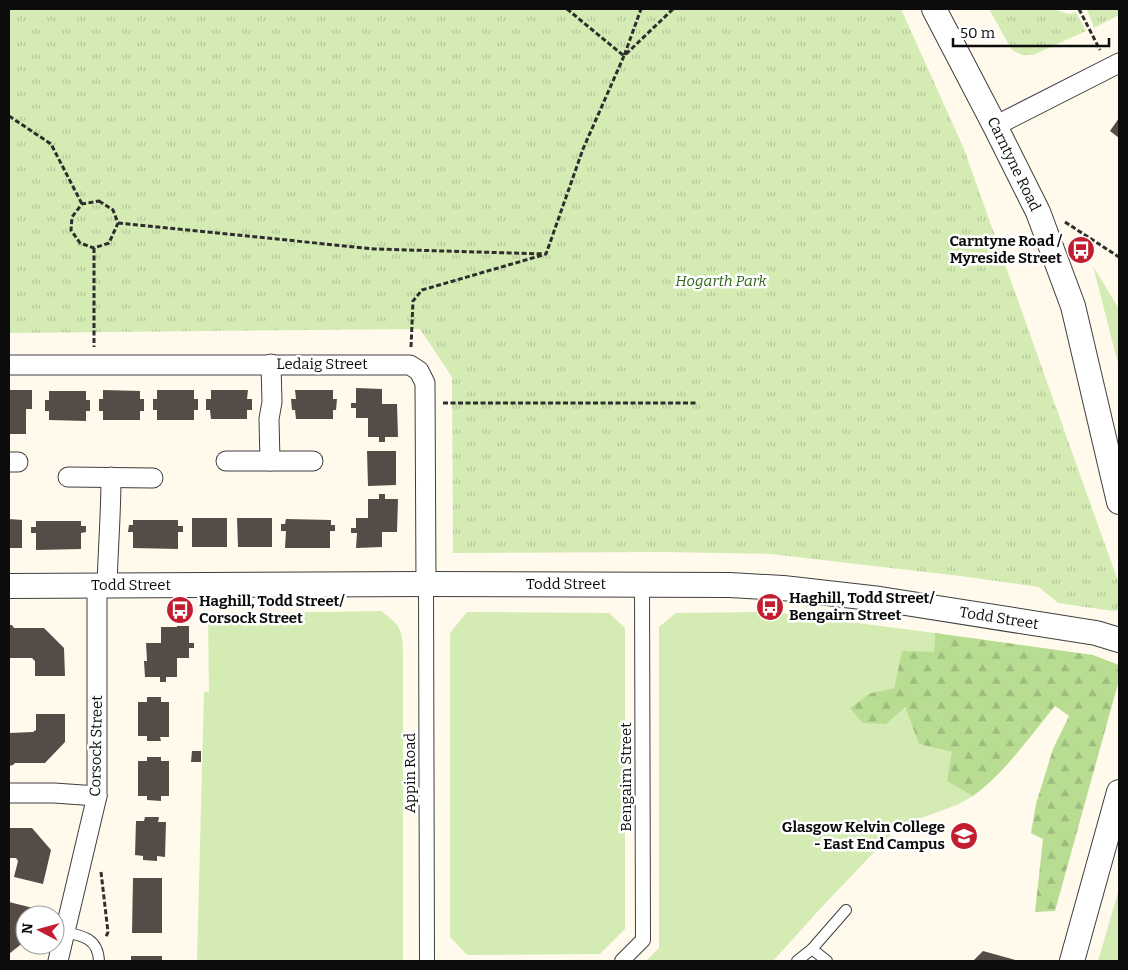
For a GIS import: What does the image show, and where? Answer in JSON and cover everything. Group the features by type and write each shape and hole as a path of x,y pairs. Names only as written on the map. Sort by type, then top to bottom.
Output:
{"street":[{"name":"Carntyne Road","path":"934,9 1038,212 1073,306 1119,502"},
{"path":"995,126 1114,65"},
{"path":"270,461 268,419 272,402 271,364"},
{"name":"Ledaig Street","path":"9,365 410,365"},
{"path":"410,365 419,371 425,383 426,584"},
{"path":"226,461 313,461"},
{"path":"68,477 153,478"},
{"name":"Corsock Street","path":"65,932 97,796 102,586 111,519 111,477"},
{"name":"Appin Road","path":"426,584 427,961"},
{"name":"Bengairn Street","path":"622,961 643,940 642,584"},
{"name":"Todd Street","path":"9,586 730,585 826,592 880,599 1096,633 1119,640"},
{"path":"9,793 54,792 97,796"},
{"path":"1072,961 1119,792"}],"lane":[{"path":"797,961 812,948 846,910"},
{"path":"65,932 84,936 94,943 99,958"},
{"path":"812,948 827,961"}],"path":[{"path":"567,9 624,56"},
{"path":"546,254 583,149 624,56 641,9"},
{"path":"624,56 673,9"},
{"path":"1079,9 1114,65"},
{"path":"9,116 51,144 82,204"},
{"path":"99,201 113,210 118,223 109,243 94,248 80,242 72,230 72,217 82,204 99,201"},
{"path":"1038,212 1065,222 1119,257"},
{"path":"118,223 375,250 546,254"},
{"path":"94,248 94,364"},
{"path":"410,365 412,301 422,290 546,254"},
{"path":"425,403 697,403"},
{"path":"99,958 108,932 101,869"}],"green space":[{"name":"Hogarth Park","path":"9,9 901,9 964,149 1119,584 1119,610 1113,611 1058,603 1039,587 771,554 663,552 453,553 452,377 420,329 9,333"},
{"path":"989,9 1053,9 1069,14 1076,12 1086,31 1033,55 1022,55 1012,50"},
{"path":"1087,9 1119,9 1119,15 1094,28"},
{"path":"1093,266 1119,309 1119,366 1115,352"},
{"path":"381,611 399,628 403,643 403,961 197,961 204,692 209,692 208,614"},
{"path":"467,612 609,613 625,628 625,929 600,954 467,955 450,937 450,633"},
{"path":"772,612 935,633 934,652 902,652 894,688 871,693 905,707 919,744 953,752 948,781 973,796 957,805 899,826 773,961 646,961 659,948 659,627 676,613"},
{"path":"935,633 1093,655 1119,665 1119,680 1055,911 1035,912 1043,839 1031,833 1036,804 1053,749 1069,716 1055,706 1007,765 973,796 947,781 952,752 919,744 905,707 886,724 863,723 850,708 871,693 894,688 902,651 934,652"},
{"path":"1119,889 1119,961 1098,961"}],"building":[{"path":"1119,118 1119,138 1110,131"},
{"path":"356,388 382,389 382,404 397,404 398,437 385,437 385,442 379,442 379,437 368,437 368,418 356,418 356,408 351,408 351,403 356,403"},
{"path":"9,390 32,390 32,409 26,409 26,434 9,434"},
{"path":"103,390 140,391 140,399 144,399 144,411 140,411 140,420 103,420 103,411 99,411 99,399 103,399"},
{"path":"157,390 194,390 194,399 198,399 198,410 194,410 194,420 157,420 157,410 153,410 153,399 157,399"},
{"path":"211,390 248,390 247,399 252,399 252,410 247,410 247,419 211,419 210,410 206,410 206,399 211,399"},
{"path":"295,390 333,390 333,399 337,399 336,410 333,410 333,419 296,419 295,410 292,410 291,399 296,399"},
{"path":"49,391 86,391 86,400 90,400 90,411 86,411 86,421 49,420 49,411 45,411 45,400 49,400"},
{"path":"367,451 396,451 396,485 368,486"},
{"path":"379,494 385,494 385,499 398,499 397,532 382,532 382,547 356,548 357,533 351,533 351,528 356,528 356,518 368,518 368,499 379,499"},
{"path":"192,518 227,518 227,547 192,547"},
{"path":"237,518 272,518 272,547 238,547"},
{"path":"9,519 22,520 22,548 9,548"},
{"path":"286,519 331,520 331,525 335,525 335,531 330,531 330,548 285,548 286,531 281,531 281,524 285,524"},
{"path":"133,520 178,520 178,526 183,526 183,532 178,532 178,549 133,548 133,532 128,532 129,525 133,525"},
{"path":"36,521 81,521 81,526 86,526 86,532 81,533 81,549 36,550 36,533 31,533 31,527 36,527"},
{"path":"9,625 12,625 14,628 44,628 64,648 65,676 35,676 35,661 32,658 9,658"},
{"path":"189,626 189,643 194,643 194,648 189,648 189,658 177,658 177,677 166,677 166,682 160,682 160,677 145,677 144,661 147,661 146,643 161,643 161,627"},
{"path":"147,697 161,697 161,702 169,702 169,737 160,737 161,741 147,741 147,736 138,736 138,702 147,702"},
{"path":"36,714 65,714 65,742 45,763 15,763 9,766 9,733 33,732 36,730"},
{"path":"192,751 201,751 201,762 191,762"},
{"path":"147,757 161,757 161,761 169,761 169,796 161,796 161,801 147,800 147,796 138,796 138,761 147,761"},
{"path":"145,817 159,817 158,822 166,822 165,857 157,856 157,861 143,860 143,856 135,855 136,821 144,821"},
{"path":"9,828 32,828 51,850 43,884 14,877 18,861 16,858 9,858"},
{"path":"133,878 162,878 162,933 132,933"},
{"path":"9,902 21,905 15,905 15,949 9,954"},
{"path":"983,951 1019,961 973,961"},
{"path":"131,956 162,956 162,961 131,961"}],"place":[{"name":"Carntyne Road / Myreside Street","path":"1081,250"},
{"name":"Haghill, Todd Street/ Bengairn Street","path":"770,607"},
{"name":"Haghill, Todd Street/ Corsock Street","path":"180,610"},
{"name":"Glasgow Kelvin College - East End Campus","path":"964,836"}]}
